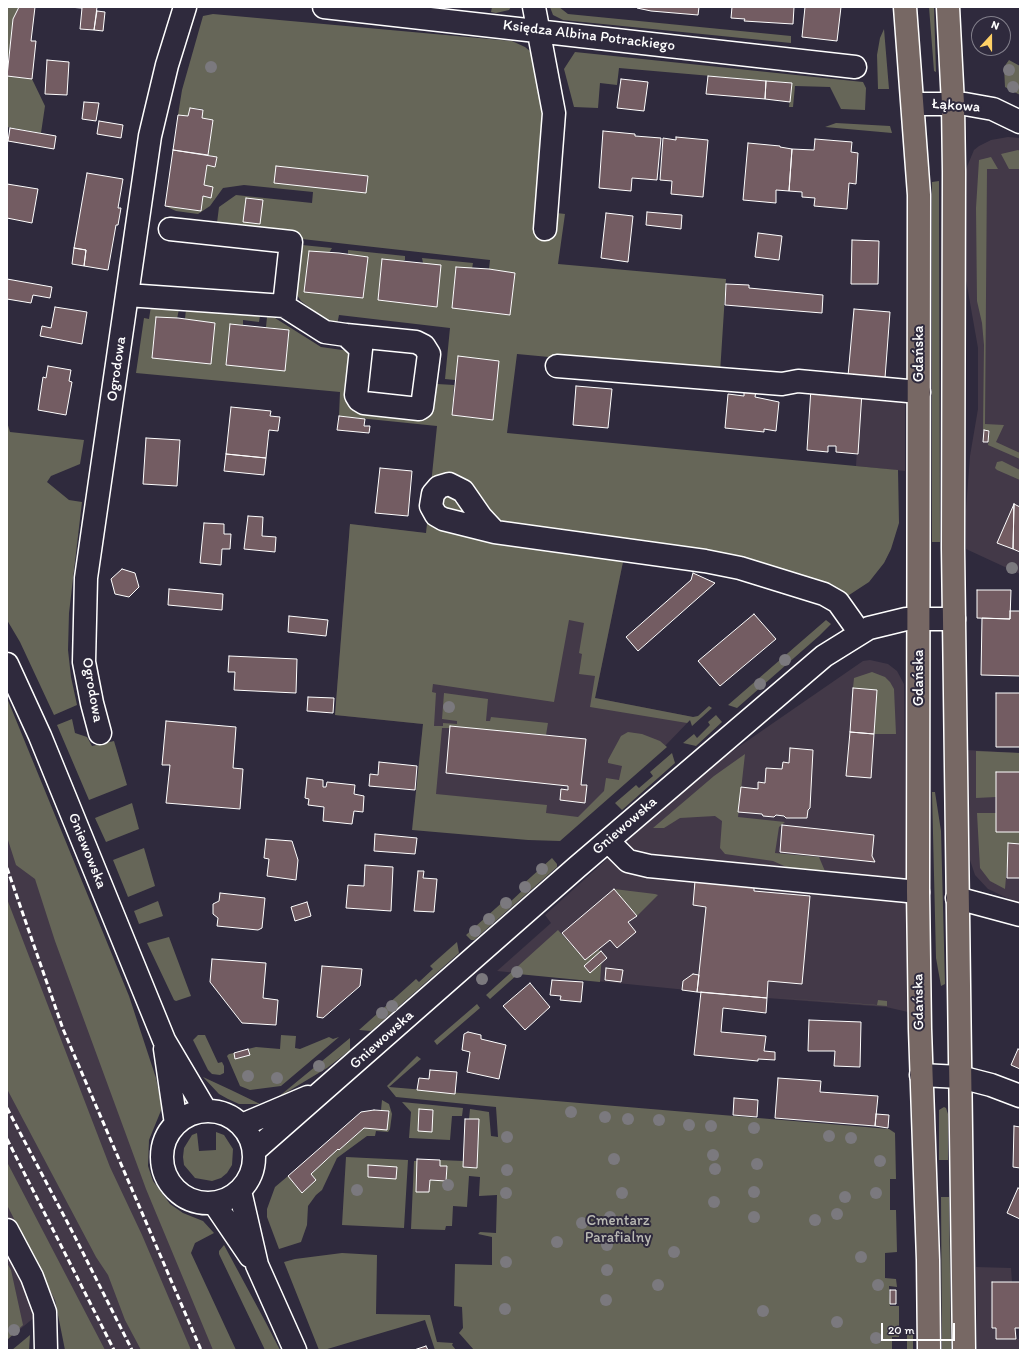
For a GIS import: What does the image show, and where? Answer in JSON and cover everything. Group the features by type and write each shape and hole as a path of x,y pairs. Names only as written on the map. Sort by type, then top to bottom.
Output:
{"main road":[{"name":"Gdańska","path":"905,7 919,196 918,892 921,1075 928,1229 929,1350"},
{"path":"948,7 953,104 954,619 964,1350"}],"street":[{"name":"Ogrodowa","path":"100,733 92,703 84,662 86,578 150,136 167,65 184,7"},
{"name":"Księdza Albina Potrackiego","path":"324,7 539,30 855,67"},
{"path":"534,7 554,113 545,229"},
{"name":"Łąkowa","path":"913,104 965,104 993,109 1020,122"},
{"path":"170,229 291,242 284,306"},
{"path":"127,295 284,306 325,332 416,342 424,346 429,354 422,407 419,409 364,403 359,400 356,395 361,349 346,335"},
{"path":"557,366 782,384 798,381 919,392"},
{"path":"495,532 705,561 740,568 824,594 838,602 860,633"},
{"name":"Gniewowska","path":"254,1151 608,841 824,656 869,628 906,619 954,619"},
{"name":"Gniewowska","path":"7,664 40,736 164,1040 206,1111"},
{"path":"608,841 628,861 649,866 918,892"},
{"path":"957,898 1020,915"},
{"name":"Gniewowska","path":"164,1040 176,1124"},
{"path":"921,1075 960,1077 990,1085 1020,1096"},
{"name":"Gniewowska","path":"242,1125 324,1090"},
{"path":"206,1111 225,1114 242,1125 250,1137 254,1151 254,1166 249,1180 240,1191 228,1199 214,1203 198,1202 183,1196 171,1184 164,1170 162,1153 166,1137 176,1124 190,1115 206,1111"},
{"path":"240,1191 257,1265"},
{"path":"214,1203 257,1265 295,1350"},
{"path":"7,1230 32,1277 45,1312 45,1348"}],"shaded area":[{"path":"1008,137 1020,138 1020,574 966,549 966,509 970,456 978,409 978,348 966,280 966,169 974,150 979,146 991,140"},
{"path":"861,380 905,384 905,471 856,466"},
{"path":"350,524 624,557 595,698 693,717 664,747 560,838 413,826 423,724 335,715"},
{"path":"870,660 888,664 897,671 904,684 908,1012 886,1007 767,998 497,971 551,923 545,915 708,768 863,661"},
{"path":"7,734 137,1151 223,1350 68,1350 59,1297 7,1340"},
{"path":"966,750 1020,753 1020,904 988,889 975,875 968,854"},
{"path":"976,1267 1011,1268 1016,1339 1020,1339 1020,1350 977,1350"}],"green space":[{"path":"7,7 19,7 13,19 7,71"},
{"path":"492,7 511,7 509,10 496,13 491,12"},
{"path":"550,7 559,7 568,14 791,36 791,43 563,20 553,15"},
{"path":"929,7 934,7 936,72 934,71"},
{"path":"213,14 512,41 525,47 531,52 543,103 544,129 537,231 557,232 557,213 565,214 558,264 726,279 720,373 517,354 507,433 898,470 899,523 891,549 884,563 869,582 843,599 747,575 624,557 595,698 693,717 698,716 709,706 712,708 692,726 690,720 687,723 590,707 595,676 579,674 582,654 579,653 584,623 569,620 554,702 433,684 432,692 436,693 434,726 443,726 443,723 457,724 457,721 442,719 444,693 488,699 486,721 490,721 491,717 548,723 546,735 451,726 450,728 442,728 436,794 547,805 546,813 578,817 604,791 606,778 619,780 622,766 608,763 608,760 621,736 628,732 642,734 660,741 667,747 560,841 528,840 412,830 423,724 335,715 350,524 426,533 437,426 339,416 340,392 136,373 144,318 149,319 151,306 179,309 177,319 156,317 152,358 211,364 215,323 185,319 186,309 260,316 259,322 243,320 243,325 230,324 226,365 285,371 289,330 266,327 267,317 275,318 321,347 349,351 345,393 351,409 361,414 422,419 429,415 434,407 437,384 454,385 452,415 493,420 499,361 458,357 455,380 445,379 450,328 339,315 337,325 331,324 301,301 297,295 302,245 332,248 329,253 309,251 305,292 363,298 368,258 350,255 348,254 348,250 405,256 405,260 403,261 382,259 378,300 437,306 441,266 423,263 422,258 473,263 472,269 456,267 452,308 510,315 515,273 489,269 490,260 302,239 301,236 163,223 164,217 217,223 219,207 236,195 312,203 313,192 244,185 223,188 210,206 198,214 176,211 165,206 201,211 203,196 210,198 204,185 207,165 215,167 217,157 208,155 213,120 202,118 203,109 190,108 188,116 178,115 182,90 203,16"},
{"path":"884,29 889,89 878,89 877,55 880,38"},
{"path":"575,52 863,82 866,88 865,110 841,109 830,87 795,86 793,107 789,107 792,83 619,68 617,85 600,83 598,108 574,107 564,69"},
{"path":"1009,60 1020,66 1020,95 1005,87 1004,67"},
{"path":"7,76 32,79 45,106 41,133 7,127"},
{"path":"836,123 890,126 892,133 825,127"},
{"path":"1018,150 1020,151 1020,169 1009,169 1001,154"},
{"path":"991,157 998,169 987,169 985,424 1004,425 996,442 1020,453 1020,459 988,445 990,431 983,430 984,345 982,323 977,301 976,208 979,160"},
{"path":"939,181 940,542 932,542 932,182"},
{"path":"7,422 10,432 84,440 80,464 51,476 47,482 69,500 82,502 69,613 68,650 71,677 77,705 54,715 20,642 7,620"},
{"path":"1002,461 1020,470 1020,480 995,468 997,462"},
{"path":"826,620 831,624 819,636 737,708 728,705"},
{"path":"872,672 885,677 894,689 896,734 874,734 877,690 853,688 854,678"},
{"path":"7,698 129,996 156,1078 162,1108 149,1140 148,1166 153,1181 170,1204 183,1213 203,1221 214,1233 195,1243 191,1253 236,1350 213,1350 146,1189 55,941 35,879 16,865 7,837"},
{"path":"716,715 722,722 696,746 683,743 694,734 697,738 710,725 708,722"},
{"path":"72,719 75,733 87,737 92,746 114,741 127,785 89,800 57,725"},
{"path":"976,751 1020,753 1020,772 996,797 976,798"},
{"path":"672,753 675,763 622,810 615,803 636,785 639,788 653,776 650,772"},
{"path":"745,754 738,817 785,822 779,827 775,853 819,857 827,876 802,874 773,861 725,854 720,848 722,821 715,816 680,818 664,828 653,828 714,776"},
{"path":"932,792 935,792 941,831 945,984 941,986 936,958"},
{"path":"132,803 139,829 106,842 95,818"},
{"path":"977,813 996,813 1020,832 1020,844 1009,843 1005,889 990,881 980,868"},
{"path":"144,848 155,886 128,897 113,860"},
{"path":"552,858 557,864 557,867 474,940 471,940 466,935 506,899 509,903 524,889 521,886"},
{"path":"614,889 655,894 658,895 637,916"},
{"path":"7,899 110,1167 142,1235 191,1350 141,1350 125,1320 108,1275 96,1257 7,1089"},
{"path":"158,901 163,916 139,924 134,911"},
{"path":"558,930 585,960 598,949 602,954 600,982 518,974 490,999 486,995"},
{"path":"169,937 191,996 176,1001 174,1000 147,943"},
{"path":"457,942 459,953 371,1031 359,1030 416,979 419,982 433,969 430,966"},
{"path":"767,997 877,1005 878,1000 887,1001 887,1006"},
{"path":"477,1004 480,1008 437,1045 434,1041"},
{"path":"198,1035 205,1035 218,1063 222,1062 224,1066 224,1073 220,1075 212,1074 208,1070 193,1040"},
{"path":"281,1035 296,1036 295,1048 300,1049 329,1037 333,1039 339,1037 281,1086 250,1090 240,1086 227,1056 234,1053 235,1059 250,1055 248,1049 256,1047 280,1049"},
{"path":"350,1038 350,1050 327,1068 277,1098"},
{"name":"Cmentarz Parafialny","path":"417,1056 421,1059 389,1087 889,1129 895,1133 896,1179 890,1179 890,1210 896,1210 897,1252 885,1253 885,1278 896,1279 897,1287 889,1286 890,1306 899,1306 899,1337 892,1337 892,1350 474,1350 459,1333 463,1328 462,1307 454,1306 455,1264 492,1265 492,1237 478,1234 480,1232 496,1233 497,1195 479,1196 480,1177 469,1176 467,1207 453,1206 452,1226 446,1226 445,1230 411,1229 414,1161 417,1161 416,1192 429,1192 430,1180 446,1181 447,1166 440,1166 440,1160 463,1161 463,1167 477,1168 479,1119 469,1119 470,1109 489,1112 491,1136 498,1137 496,1107 396,1097 387,1086"},
{"path":"203,1077 260,1104 239,1104 228,1099 219,1094"},
{"path":"382,1100 389,1104 392,1114 390,1129 388,1132 376,1131 375,1136 367,1136 337,1158 322,1190 316,1195 308,1206 307,1225 301,1242 279,1249 267,1217 267,1209 275,1187 288,1176 302,1193 316,1180 311,1174 364,1128 387,1129 389,1111 381,1110"},
{"path":"402,1102 463,1108 462,1116 452,1116 450,1140 409,1138 411,1112"},
{"path":"944,1107 946,1108 948,1114 948,1160 939,1160 939,1110"},
{"path":"216,1132 224,1135 233,1149 232,1165 227,1173 221,1178 212,1181 195,1178 184,1165 184,1148 192,1135 197,1133 199,1151 216,1150"},
{"path":"346,1157 408,1160 404,1228 342,1225"},
{"path":"7,1162 105,1350 65,1350 55,1300 7,1205"},
{"path":"941,1197 949,1197 951,1350 942,1350"},
{"path":"224,1245 280,1350 265,1350 219,1254 219,1251"},
{"path":"342,1253 377,1255 376,1314 430,1315 437,1342 453,1343 452,1345 456,1350 435,1350 425,1320 324,1350 319,1350 284,1262 295,1259"},
{"path":"7,1263 11,1270 23,1325 7,1340"},
{"path":"913,1331 913,1350 907,1350 907,1332"},
{"path":"30,1335 29,1350 12,1350"}],"building":[{"path":"19,7 35,7 31,41 36,41 32,79 7,76 13,19"},
{"path":"68,7 97,7 94,30 80,29 82,8"},
{"path":"637,7 699,7 698,15 651,11"},
{"path":"732,7 794,7 793,24 744,21 745,19 731,18"},
{"path":"805,7 841,7 837,41 802,37"},
{"path":"97,11 105,12 103,31 94,30"},
{"path":"47,60 69,62 67,95 45,94"},
{"path":"708,76 766,81 765,99 706,94"},
{"path":"621,79 648,82 644,111 617,108"},
{"path":"766,81 792,83 790,102 765,99"},
{"path":"84,102 99,103 96,121 82,119"},
{"path":"190,108 203,110 202,118 213,120 208,155 173,150 178,115 188,116"},
{"path":"99,121 123,125 121,138 97,134"},
{"path":"10,128 56,136 54,149 8,141"},
{"path":"603,131 661,138 657,180 632,178 631,191 599,188"},
{"path":"676,137 708,140 703,197 671,194 672,181 660,180 663,138 676,140"},
{"path":"815,139 852,142 851,152 858,153 856,184 849,183 847,209 814,206 815,198 802,197 802,192 789,191 792,149 814,150"},
{"path":"748,143 780,146 792,149 789,191 776,190 776,203 743,200"},
{"path":"173,150 217,157 215,167 207,165 204,185 213,187 211,198 203,196 201,211 165,206"},
{"path":"276,166 368,176 366,193 274,183"},
{"path":"87,173 123,179 118,208 121,208 118,225 116,225 108,270 84,266 86,250 74,248"},
{"path":"7,184 38,189 32,223 7,218"},
{"path":"246,198 263,200 260,224 243,222"},
{"path":"647,212 682,215 681,229 646,225"},
{"path":"606,213 633,216 628,262 601,258"},
{"path":"758,233 782,236 779,260 755,257"},
{"path":"852,240 879,241 878,284 851,284"},
{"path":"74,248 86,250 84,266 72,264"},
{"path":"309,251 368,257 363,298 304,292"},
{"path":"382,259 441,265 437,307 378,300"},
{"path":"456,267 489,269 515,273 510,315 452,308"},
{"path":"7,279 52,287 50,298 33,295 31,303 7,299"},
{"path":"726,284 749,285 749,288 823,295 822,313 725,305"},
{"path":"55,307 87,312 82,344 40,336 42,326 51,328"},
{"path":"854,309 890,312 885,378 848,376"},
{"path":"156,317 178,318 215,323 211,364 152,358"},
{"path":"230,324 289,330 285,371 226,365"},
{"path":"458,356 499,361 493,420 452,415"},
{"path":"48,366 71,370 69,381 72,382 66,415 38,410 43,377 46,378"},
{"path":"576,386 612,389 608,428 573,425"},
{"path":"811,388 862,392 858,454 836,452 836,446 828,446 828,452 807,450"},
{"path":"744,390 756,391 755,397 779,402 776,431 764,429 764,432 725,428 728,394 744,396"},
{"path":"231,407 271,411 270,416 280,417 278,431 269,430 266,458 226,454"},
{"path":"339,416 365,419 364,426 370,426 369,433 337,430"},
{"path":"984,430 989,431 988,442 983,442"},
{"path":"146,438 180,440 177,486 143,484"},
{"path":"226,454 266,458 264,475 224,471"},
{"path":"380,468 412,471 408,516 375,513"},
{"path":"1014,504 1020,507 1020,552 1013,549"},
{"path":"1014,504 1013,549 997,543"},
{"path":"248,516 263,517 262,536 276,537 275,552 244,549"},
{"path":"204,523 224,524 224,534 231,534 230,549 222,549 221,565 200,563"},
{"path":"122,569 135,573 139,587 129,597 115,594 111,579"},
{"path":"693,573 715,583 638,651 626,637 691,580"},
{"path":"169,589 223,594 222,610 168,605"},
{"path":"977,590 1011,590 1010,619 977,618"},
{"path":"1010,611 1020,611 1020,676 981,675 982,618 1010,619"},
{"path":"754,614 776,639 720,686 698,661"},
{"path":"289,616 328,620 326,636 288,632"},
{"path":"229,656 297,659 296,693 234,690 235,672 228,672"},
{"path":"853,688 877,690 874,734 850,732"},
{"path":"996,693 1020,693 1020,747 996,747"},
{"path":"308,697 334,698 333,713 307,711"},
{"path":"166,721 236,727 233,768 243,769 240,809 166,803 170,765 162,765"},
{"path":"450,726 586,739 581,785 587,785 585,803 560,800 561,789 568,790 568,786 446,773"},
{"path":"850,732 874,734 871,778 846,776"},
{"path":"790,748 813,750 810,808 808,810 807,818 786,818 784,816 776,815 774,817 763,816 762,814 738,812 741,787 758,789 758,782 765,783 766,768 782,769 783,762 789,763"},
{"path":"379,762 417,766 415,790 369,786 370,774 378,775"},
{"path":"996,772 1020,772 1020,832 996,832"},
{"path":"307,778 323,780 323,787 326,787 327,782 355,785 354,794 364,796 363,812 354,811 352,824 323,821 324,807 308,805 309,799 305,798"},
{"path":"782,825 874,835 872,856 875,862 780,852"},
{"path":"375,834 417,838 415,854 374,851"},
{"path":"266,839 292,841 298,860 296,880 267,876 269,859 264,858"},
{"path":"1008,843 1020,844 1020,878 1007,878"},
{"path":"365,865 393,867 391,911 346,908 348,885 364,886"},
{"path":"418,871 424,871 423,878 437,879 434,912 414,911"},
{"path":"695,881 754,886 754,891 810,896 802,984 768,981 767,998 697,992 706,907 693,905"},
{"path":"614,889 637,916 628,922 636,932 617,948 610,940 585,960 562,933"},
{"path":"220,893 265,898 262,928 258,930 217,926 218,918 213,914 213,904 219,901"},
{"path":"307,902 311,916 295,921 291,907"},
{"path":"601,951 607,958 590,973 584,966"},
{"path":"212,959 266,963 263,998 278,1000 276,1025 242,1023 210,982"},
{"path":"322,966 362,969 360,986 323,1018 317,1017"},
{"path":"606,968 623,970 621,982 605,980"},
{"path":"693,974 699,975 697,992 682,990 683,981"},
{"path":"552,980 583,982 581,1002 560,1000 561,996 550,995"},
{"path":"530,983 550,1007 525,1030 503,1006"},
{"path":"701,992 767,998 766,1013 723,1008 721,1032 766,1036 764,1051 775,1052 775,1060 758,1059 758,1061 694,1055"},
{"path":"809,1020 861,1022 860,1067 834,1066 835,1051 808,1051"},
{"path":"468,1032 481,1035 481,1039 506,1045 499,1079 467,1072 470,1052 462,1050 464,1034"},
{"path":"248,1049 250,1055 235,1059 234,1053"},
{"path":"1018,1049 1020,1050 1020,1069 1011,1065"},
{"path":"430,1070 457,1072 455,1094 417,1090 419,1078 429,1079"},
{"path":"778,1078 821,1081 820,1092 878,1096 875,1126 775,1118"},
{"path":"734,1098 758,1100 757,1117 733,1115"},
{"path":"419,1109 433,1110 432,1132 418,1131"},
{"path":"374,1110 389,1111 387,1130 364,1128 311,1174 316,1180 302,1193 288,1176 361,1112"},
{"path":"876,1114 889,1115 888,1128 875,1126"},
{"path":"465,1119 479,1119 477,1168 463,1167"},
{"path":"1014,1126 1020,1127 1020,1168 1013,1167"},
{"path":"417,1159 440,1160 440,1166 447,1166 446,1181 430,1180 429,1192 416,1192"},
{"path":"368,1165 397,1167 396,1179 368,1177"},
{"path":"1018,1188 1020,1189 1020,1219 1007,1213"},
{"path":"992,1282 1020,1282 1020,1328 1015,1328 1016,1339 996,1339 996,1328 992,1328"},
{"path":"890,1290 896,1290 896,1304 890,1304"},
{"path":"426,1346 428,1350 414,1350"}],"railway":[{"path":"7,868 63,1029 201,1350"},
{"path":"7,1108 73,1233 132,1350"},
{"path":"7,1139 114,1350"}]}
